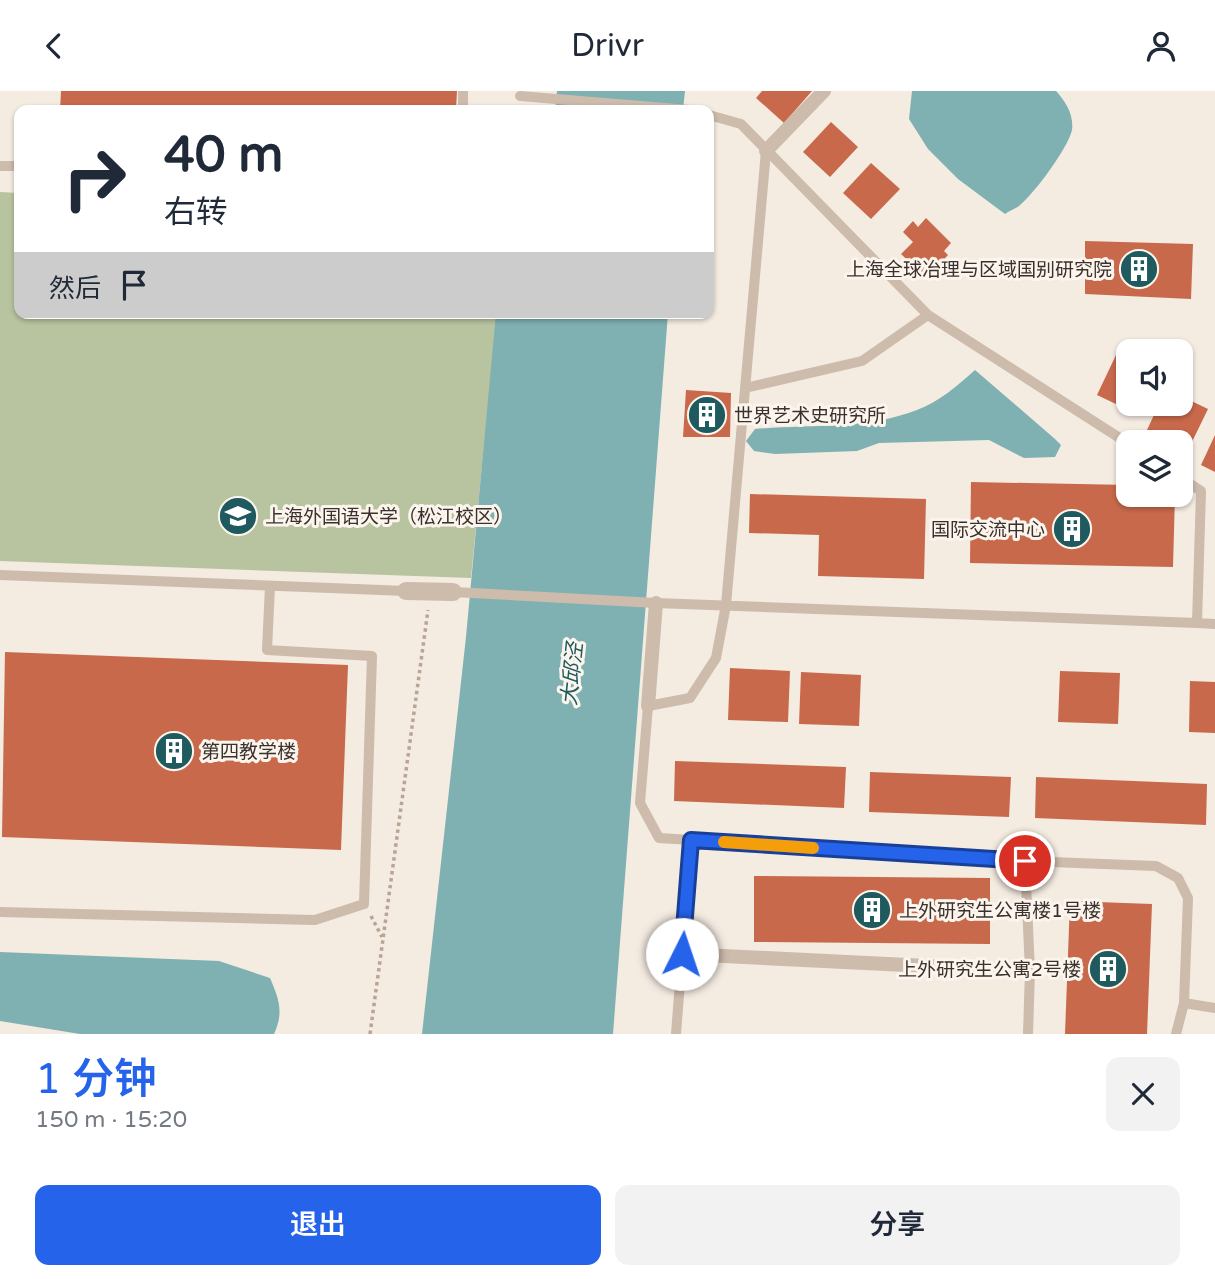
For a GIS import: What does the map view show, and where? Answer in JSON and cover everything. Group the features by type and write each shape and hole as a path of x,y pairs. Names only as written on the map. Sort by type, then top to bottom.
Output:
{"street":[{"path":"766,151 824,91"},
{"path":"406,591 453,592"},
{"path":"648,706 656,603"},
{"path":"682,954 1030,971"}],"lane":[{"path":"520,96 632,105"},
{"path":"714,116 741,124 928,315 1116,436"},
{"path":"766,151 726,605 716,658 690,698 648,706 640,803 659,838 1025,861 1156,866 1178,878 1188,898 1184,1003 1176,1034"},
{"path":"745,388 862,361 928,315"},
{"path":"1193,486 1201,491 1197,624"},
{"path":"0,575 406,591"},
{"path":"0,912 315,920 364,904 372,656 267,650 270,586"},
{"path":"453,592 656,603 1215,624"},
{"path":"676,1034 691,840"},
{"path":"1025,861 1030,971 1028,1034"},
{"path":"1184,1003 1215,1008"}],"path":[{"path":"370,1034 430,591"},
{"path":"364,904 383,939"}],"green space":[{"path":"0,192 14,193 14,319 496,319 471,578 0,561"}],"water":[{"path":"557,91 685,91 684,105 556,105"},
{"path":"912,91 1056,91 1070,113 1072,130 1064,148 1041,181 1019,206 1005,214 958,179 928,149 909,119"},
{"name":"大邱泾","path":"495,319 668,319 613,1034 422,1034 466,637"},
{"path":"975,370 1061,445 1055,457 1024,458 989,440 879,443 857,451 775,454 754,451 746,441 755,429 837,425 898,416 933,402"},
{"path":"0,952 219,961 270,978 279,1006 279,1019 274,1034 80,1034 0,1021"}],"building":[{"path":"61,91 457,91 456,105 60,105"},
{"path":"762,91 812,91 784,123 756,98"},
{"path":"831,122 858,147 830,177 803,152"},
{"path":"871,163 900,189 871,219 843,193"},
{"path":"926,218 951,243 944,251 948,255 938,266 935,262 922,274 901,254 913,242 903,232 913,221 918,227"},
{"name":"上海全球冶理与区域国别研究院","path":"1085,241 1193,244 1191,299 1085,294"},
{"path":"1116,355 1116,404 1097,395"},
{"name":"世界艺术史研究所","path":"686,390 731,393 730,437 683,437"},
{"path":"1193,402 1208,409 1193,440 1193,430 1147,430 1153,416 1193,416"},
{"path":"1215,435 1215,472 1201,465"},
{"name":"国际交流中心","path":"971,482 1116,485 1116,507 1175,507 1173,567 970,563"},
{"path":"750,494 926,499 924,579 818,576 819,535 749,533"},
{"name":"第四教学楼","path":"5,652 348,665 341,850 2,837"},
{"path":"730,668 790,671 788,722 728,720"},
{"path":"1060,671 1120,673 1118,724 1058,722"},
{"path":"801,672 861,675 859,726 799,724"},
{"path":"1190,681 1215,682 1215,733 1189,732"},
{"path":"675,761 846,767 844,808 674,801"},
{"path":"870,772 1011,777 1009,817 869,812"},
{"path":"1036,777 1207,784 1206,825 1035,818"},
{"name":"上外研究生公寓楼1号楼","path":"754,876 990,878 990,944 754,942"},
{"name":"上外研究生公寓2号楼","path":"1070,901 1152,904 1147,1034 1065,1034"}],"slow traffic":[{"path":"724,842 813,848"}],"place":[{"name":"上海全球冶理与区域国别研究院","path":"1139,269"},
{"name":"世界艺术史研究所","path":"707,415"},
{"name":"上海外国语大学（松江校区）","path":"238,516"},
{"name":"国际交流中心","path":"1072,529"},
{"name":"第四教学楼","path":"174,751"},
{"name":"上外研究生公寓楼1号楼","path":"872,910"},
{"name":"上外研究生公寓2号楼","path":"1108,969"}],"route":[{"path":"682,954 691,840 1025,861"}]}
